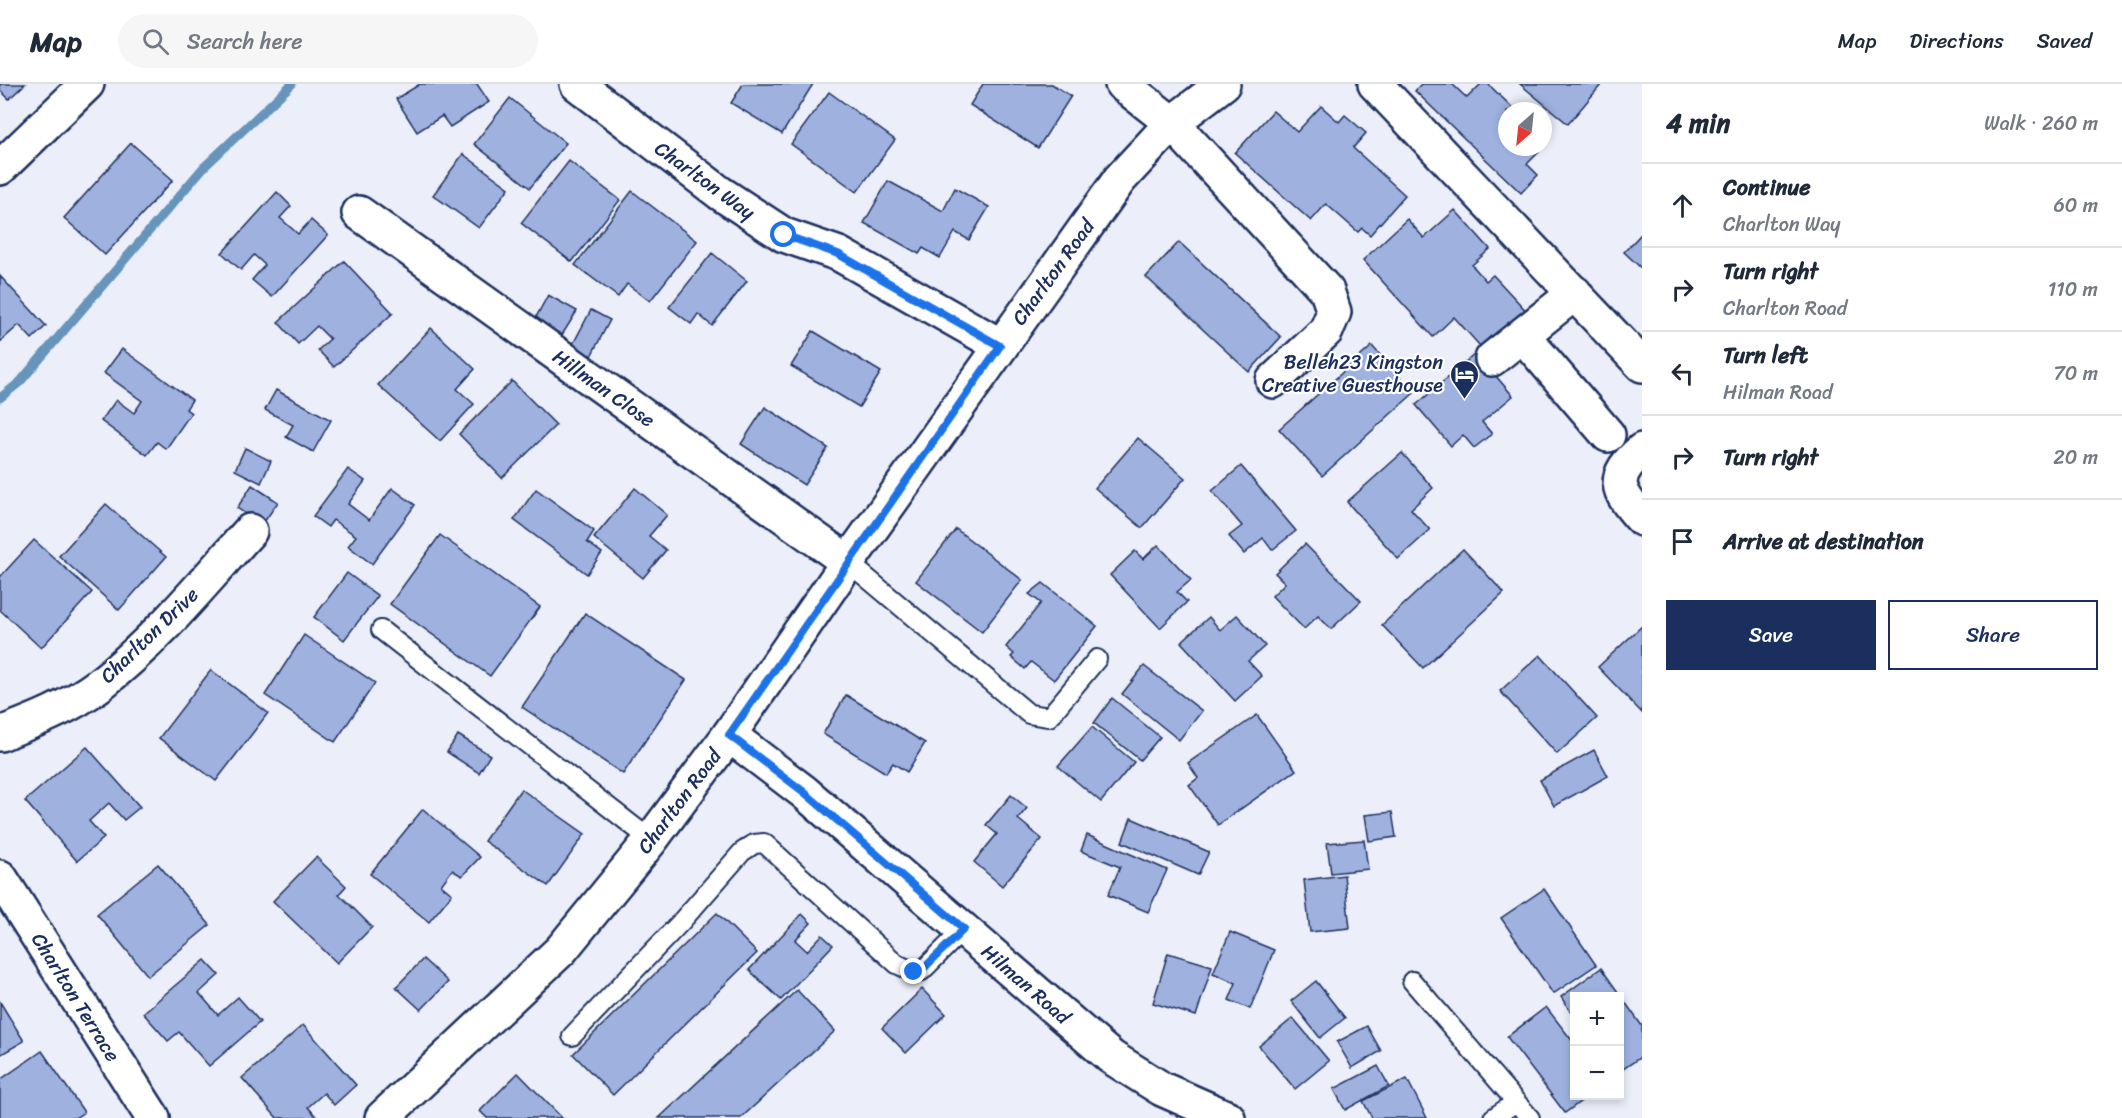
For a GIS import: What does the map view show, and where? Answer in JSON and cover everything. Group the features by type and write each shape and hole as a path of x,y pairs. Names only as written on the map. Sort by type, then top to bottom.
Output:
{"street":[{"path":"0,168 87,84"},
{"name":"Charlton Way","path":"577,84 720,193 784,235 838,254 1000,346"},
{"path":"1122,84 1172,123 1327,291 1334,312 1326,331 1273,381"},
{"name":"Charlton Road","path":"403,1112 561,950 651,840 729,735 848,562 1120,179 1172,123 1223,84"},
{"path":"1375,84 1642,366"},
{"name":"Hillman Close","path":"359,213 848,562"},
{"path":"1492,359 1575,293"},
{"path":"1523,336 1608,435"},
{"path":"1642,450 1625,466 1619,478 1620,489 1626,501 1642,519"},
{"name":"Charlton Drive","path":"0,734 39,720 97,686 150,640 250,531"},
{"name":"Hilman Road","path":"729,735 804,792 1111,1057 1162,1089 1228,1118"},
{"name":"Charlton Terrace","path":"0,877 153,1118"}],"lane":[{"path":"848,562 1029,714 1049,717 1097,659"},
{"path":"381,630 651,840"},
{"path":"572,1036 680,923 742,852 754,844 764,843 897,964 914,972 922,970 964,929"},
{"path":"1412,981 1530,1118"},
{"path":"1493,1118 1516,1102"}],"building":[{"path":"0,84 25,84 9,99 0,90"},
{"path":"420,84 477,84 489,102 450,127 442,116 417,132 396,99"},
{"path":"743,84 813,84 782,134 731,103"},
{"path":"983,84 1052,84 1071,96 1038,148 970,105"},
{"path":"1421,84 1452,84 1467,98 1481,84 1488,84 1507,102 1498,102 1498,156 1535,156 1527,164 1538,175 1521,193 1415,91"},
{"path":"1520,84 1601,85 1568,124 1552,111 1552,102 1542,102"},
{"path":"829,92 895,140 857,192 791,144"},
{"path":"510,98 566,143 530,188 474,144"},
{"path":"1321,106 1339,122 1345,115 1366,133 1353,148 1405,195 1370,235 1362,228 1358,232 1326,204 1311,221 1235,153 1273,111 1297,132"},
{"path":"131,143 173,180 105,255 64,218"},
{"path":"463,154 509,188 479,228 433,195"},
{"path":"569,161 620,200 572,262 521,223"},
{"path":"888,181 943,211 955,188 989,207 969,240 955,232 940,258 923,248 919,254 864,223"},
{"path":"632,191 697,241 650,301 627,284 618,297 575,265"},
{"path":"277,192 291,206 280,218 298,234 311,220 328,235 272,297 252,280 265,265 254,255 241,270 222,253"},
{"path":"1455,210 1490,249 1472,265 1486,281 1493,275 1531,316 1499,344 1491,336 1480,346 1454,317 1433,337 1363,260 1407,219 1424,238"},
{"path":"1642,233 1642,269 1624,252"},
{"path":"1179,242 1281,337 1249,372 1146,277"},
{"path":"712,253 747,281 712,326 698,314 691,324 669,307"},
{"path":"344,261 393,313 334,367 318,350 330,339 317,326 298,344 278,322"},
{"path":"0,276 46,326 32,339 19,325 0,342"},
{"path":"548,295 577,311 562,335 535,319"},
{"path":"591,310 610,320 591,356 572,346"},
{"path":"431,328 475,369 457,389 474,404 440,441 378,385"},
{"path":"813,331 881,372 859,407 791,366"},
{"path":"1372,346 1414,393 1322,476 1279,429"},
{"path":"122,349 192,400 186,409 191,413 166,449 157,442 147,455 101,421 116,400 134,413 142,401 104,373"},
{"name":"Belleh23 Kingston Creative Guesthouse","path":"1476,353 1513,396 1482,422 1492,434 1474,448 1463,435 1451,446 1416,405"},
{"path":"512,381 556,425 502,478 459,434"},
{"path":"276,390 331,420 313,452 286,437 293,425 265,410"},
{"path":"765,407 828,448 804,485 741,444"},
{"path":"1138,438 1185,478 1142,528 1095,488"},
{"path":"245,448 271,461 261,483 235,470"},
{"path":"1402,453 1433,488 1411,509 1430,530 1398,559 1347,502"},
{"path":"1241,466 1296,531 1272,550 1263,538 1244,554 1229,536 1242,526 1212,491"},
{"path":"348,469 365,481 348,504 369,520 392,488 415,505 372,564 348,546 356,536 333,520 328,527 313,516"},
{"path":"252,485 278,502 262,525 237,508"},
{"path":"635,488 667,515 649,536 666,550 643,578 594,538"},
{"path":"536,489 594,531 587,542 602,553 587,574 514,520"},
{"path":"106,504 166,557 119,610 59,556"},
{"path":"956,529 1022,580 982,632 916,581"},
{"path":"440,535 540,607 490,676 390,604"},
{"path":"34,540 92,592 41,648 0,610 0,577"},
{"path":"1305,544 1361,601 1331,629 1318,616 1304,629 1272,596 1285,583 1275,573"},
{"path":"1158,545 1191,580 1177,592 1187,602 1160,628 1110,575 1135,551 1143,559"},
{"path":"1463,549 1504,593 1423,668 1382,625"},
{"path":"347,573 378,596 344,640 314,617"},
{"path":"1043,583 1097,626 1054,680 1031,662 1025,669 1011,657 1014,654 1006,647 1041,603 1029,594"},
{"path":"585,613 686,680 623,774 522,707"},
{"path":"1237,615 1265,646 1248,661 1262,676 1235,701 1181,642 1209,617 1220,630"},
{"path":"1642,626 1642,713 1598,667"},
{"path":"304,635 375,683 335,742 265,695"},
{"path":"1540,655 1597,718 1557,754 1500,691"},
{"path":"1144,666 1202,711 1179,740 1122,694"},
{"path":"211,670 268,713 216,781 159,738"},
{"path":"846,695 925,743 907,772 893,763 886,773 823,734"},
{"path":"1112,698 1160,737 1140,760 1094,723"},
{"path":"1257,715 1296,770 1218,825 1189,785 1198,778 1188,763"},
{"path":"1092,727 1134,762 1101,802 1058,766"},
{"path":"458,735 490,755 479,773 447,752"},
{"path":"87,747 140,807 124,820 109,803 89,821 104,838 77,861 25,801"},
{"path":"1594,750 1608,776 1554,806 1540,780"},
{"path":"521,789 585,834 548,886 484,841"},
{"path":"1011,795 1027,808 1018,819 1042,839 1002,886 974,862 997,834 986,825"},
{"path":"423,809 480,857 462,876 452,870 441,885 452,894 429,922 370,874"},
{"path":"1392,812 1396,837 1369,841 1365,815"},
{"path":"1131,818 1209,852 1198,875 1122,842"},
{"path":"1087,835 1167,870 1148,912 1108,895 1120,867 1081,851"},
{"path":"1364,840 1368,869 1331,873 1327,843"},
{"path":"316,857 346,886 339,894 372,927 337,963 273,901"},
{"path":"158,864 210,925 148,976 97,914"},
{"path":"1344,875 1350,928 1310,932 1304,880"},
{"path":"1544,889 1596,965 1553,994 1501,918"},
{"path":"717,913 757,953 613,1095 573,1054"},
{"path":"802,914 811,923 795,940 807,951 822,935 833,945 781,1000 749,970"},
{"path":"1230,932 1274,950 1250,1009 1229,1000 1236,983 1213,973"},
{"path":"1168,953 1212,966 1196,1016 1153,1003"},
{"path":"423,959 448,982 421,1010 396,987"},
{"path":"205,960 219,975 199,993 218,1015 238,997 260,1022 209,1066 179,1032 168,1041 143,1013"},
{"path":"1601,968 1618,992 1570,992 1570,1011 1561,997"},
{"path":"1316,981 1345,1018 1320,1038 1291,1001"},
{"path":"922,989 946,1014 906,1053 882,1028"},
{"path":"797,990 835,1031 741,1118 659,1118"},
{"path":"1624,1001 1642,1026 1642,1056 1624,1068"},
{"path":"0,1002 24,1041 0,1055"},
{"path":"1546,1007 1570,1038 1570,1100 1583,1100 1565,1113 1507,1037"},
{"path":"1293,1018 1329,1061 1295,1089 1259,1046"},
{"path":"303,1025 356,1085 334,1105 324,1093 308,1107 316,1116 313,1118 277,1118 242,1078"},
{"path":"1367,1026 1381,1051 1352,1068 1337,1042"},
{"path":"42,1051 84,1112 75,1118 0,1118 0,1080"},
{"path":"1378,1066 1389,1086 1345,1110 1334,1089"},
{"path":"518,1073 562,1118 487,1118 480,1111"},
{"path":"1407,1079 1427,1118 1372,1118 1363,1101"}],"waterway":[{"path":"0,398 20,382 203,168 292,84"}],"place":[{"name":"Belleh23 Kingston Creative Guesthouse","path":"1464,400"}],"route":[{"path":"784,235 838,254 1000,346 729,735 804,792 964,929 922,970 914,972"}]}
